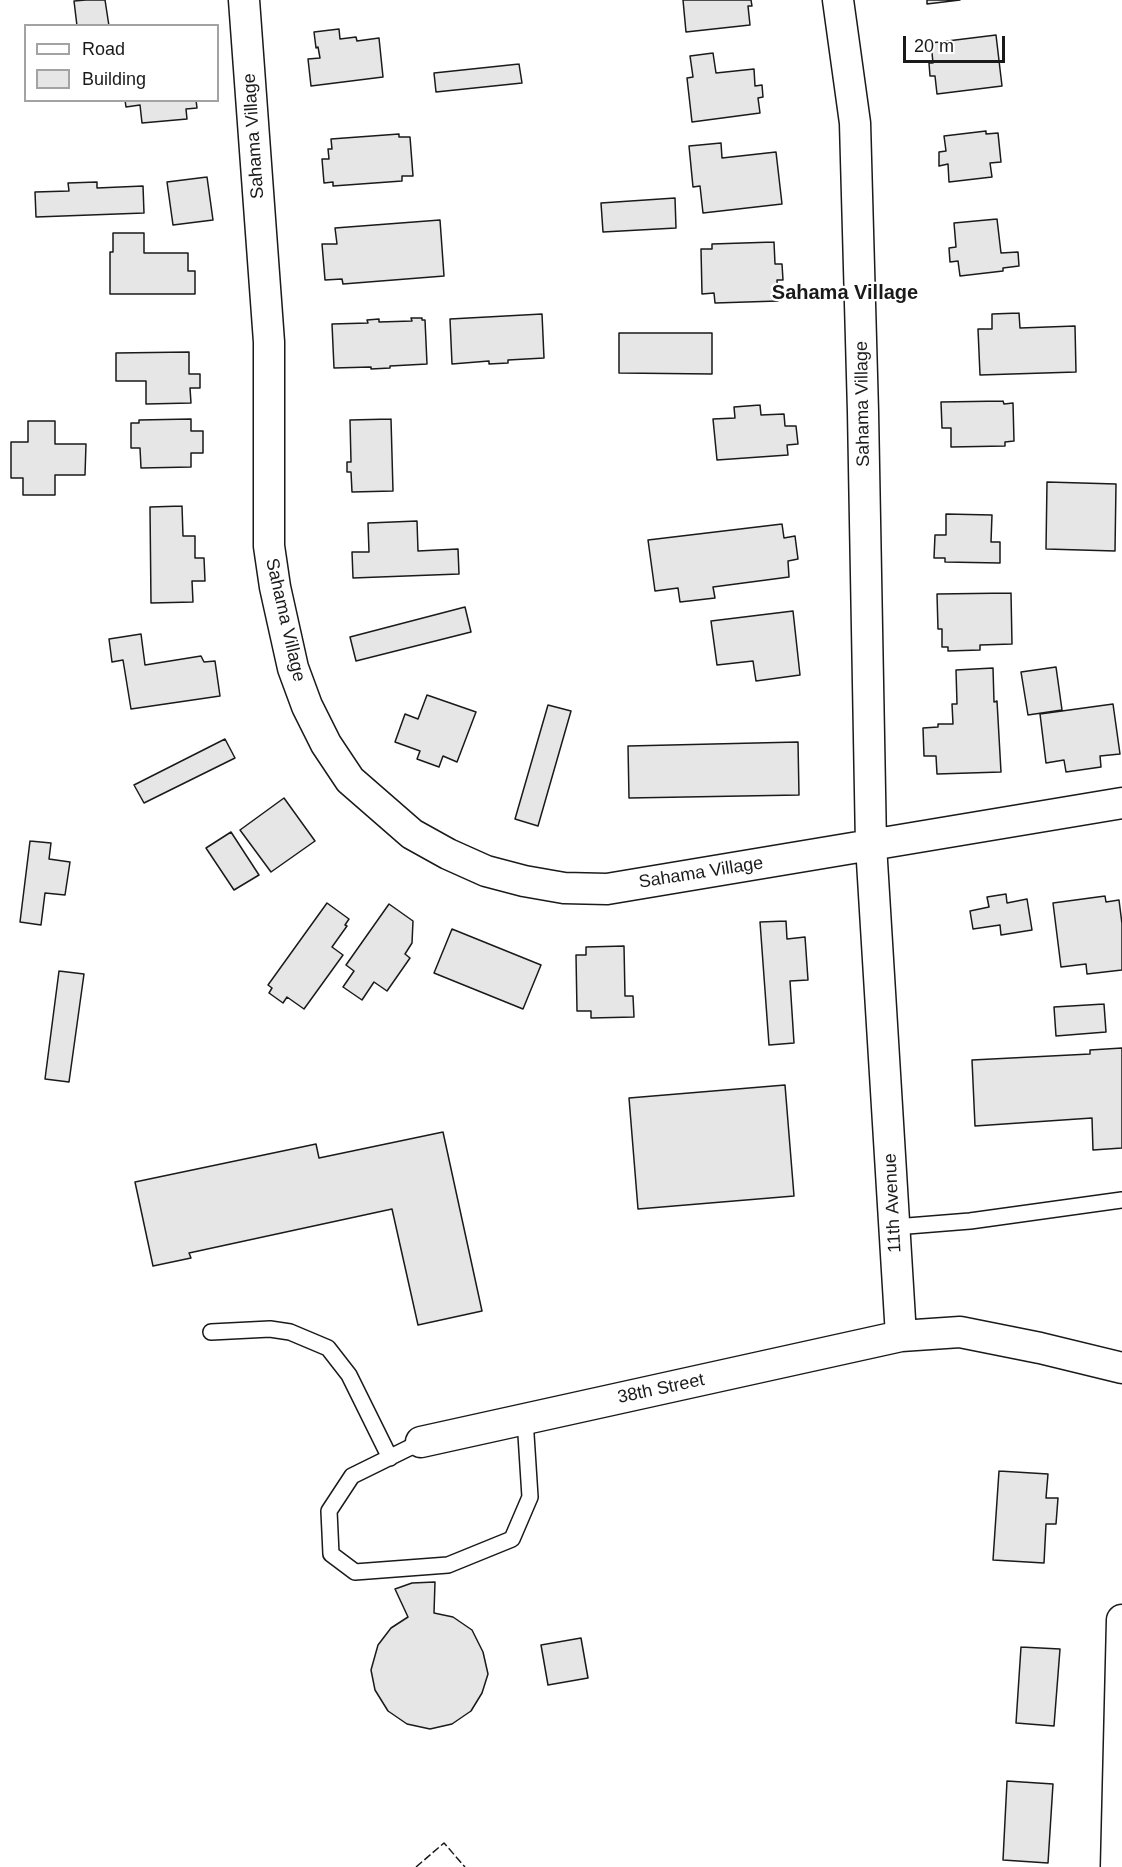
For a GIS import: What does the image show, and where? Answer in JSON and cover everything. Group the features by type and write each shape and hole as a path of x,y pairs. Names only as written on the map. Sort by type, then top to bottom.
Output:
{"street":[{"name":"Sahama Village","path":"244,0 269,342 269,546 275,587 293,668 307,706 326,744 350,780 412,834 448,854 486,871 564,888 607,889 1122,803"},
{"name":"Sahama Village","path":"838,0 855,123 864,423 871,845"},
{"name":"11th Avenue","path":"871,845 901,1336"},
{"path":"901,1336 960,1332 1122,1368"},
{"name":"38th Street","path":"421,1442 901,1336"},
{"path":"1116,1867 1122,1620"}],"lane":[{"path":"895,1227 970,1221 1122,1200"},
{"path":"211,1332 270,1329 290,1332 328,1348 349,1375 390,1458"},
{"path":"421,1442 352,1476 328,1510 331,1554 355,1572 448,1565 512,1539 530,1497 525,1419"}],"building":[{"path":"105,0 109,24 77,24 74,1"},
{"path":"683,0 751,0 752,6 748,6 750,25 686,32"},
{"path":"927,0 960,0 927,4"},
{"path":"339,29 340,39 356,37 357,41 379,38 383,77 311,86 308,59 320,58 314,32"},
{"path":"996,35 1002,86 937,94 935,76 930,76 929,63 933,63 931,43"},
{"path":"713,53 716,73 754,69 755,86 762,85 763,97 758,98 760,113 692,122 687,78 693,77 690,56"},
{"path":"519,64 522,83 436,92 434,73"},
{"path":"125,102 196,102 197,108 186,109 187,119 142,123 140,105 126,107"},
{"path":"986,131 986,134 998,133 1001,162 990,163 992,177 949,182 948,164 939,166 939,152 946,151 944,136"},
{"path":"399,134 399,137 410,137 413,176 402,176 402,181 333,186 333,182 324,183 322,159 329,159 328,149 332,149 331,139"},
{"path":"721,143 722,158 776,152 782,204 703,213 700,186 693,187 689,146"},
{"path":"207,177 213,220 173,225 167,182"},
{"path":"97,182 97,188 143,186 144,213 36,217 35,192 69,191 68,183"},
{"path":"675,198 676,228 603,232 601,203"},
{"path":"997,219 1001,253 1018,252 1019,266 1003,268 1003,271 960,276 958,261 950,262 949,248 956,247 954,223"},
{"path":"440,220 444,276 343,284 342,279 325,280 322,244 337,244 335,228"},
{"path":"113,233 144,233 144,253 188,253 188,271 195,271 195,294 110,294 110,252 113,252"},
{"path":"774,242 775,264 782,264 783,280 777,280 778,301 715,303 714,293 702,294 701,249 712,249 712,244"},
{"path":"1019,313 1020,328 1075,326 1076,372 980,375 978,329 992,329 992,314"},
{"path":"542,314 544,358 508,360 508,363 489,364 489,361 452,364 450,319"},
{"path":"411,318 425,320 427,364 371,369 371,367 334,368 332,324 368,323 367,320 379,319 379,322 412,321"},
{"path":"619,333 712,333 712,374 619,373"},
{"path":"189,352 189,374 200,374 200,388 190,388 191,403 146,404 146,381 116,381 116,353"},
{"path":"1003,401 1004,404 1013,403 1014,441 1005,442 1005,446 951,447 951,428 942,428 941,402"},
{"path":"760,405 761,415 784,414 785,426 796,426 798,444 787,445 788,455 717,460 713,419 735,418 734,407"},
{"path":"191,419 191,431 203,431 203,453 191,453 191,467 141,468 140,448 131,448 131,423 139,423 139,420"},
{"path":"391,419 393,491 352,492 351,472 347,472 347,462 351,462 350,420"},
{"path":"28,421 55,421 55,444 86,444 85,475 55,475 55,495 23,495 23,478 11,478 11,442 28,442"},
{"path":"1047,482 1116,484 1115,551 1046,549"},
{"path":"182,506 183,536 195,536 195,558 204,558 205,581 192,581 193,602 151,603 150,507"},
{"path":"946,514 992,515 991,542 1000,542 1000,563 945,562 945,558 934,558 935,535 946,535"},
{"path":"417,521 418,551 458,549 459,574 353,578 352,552 369,552 368,523"},
{"path":"782,524 784,538 795,536 798,559 788,561 789,577 713,587 715,598 680,602 678,588 655,591 648,540"},
{"path":"1011,593 1012,644 980,645 980,650 948,651 948,647 942,647 942,629 938,629 937,594"},
{"path":"465,607 471,632 356,661 350,637"},
{"path":"793,611 800,675 756,681 753,661 717,665 711,621"},
{"path":"141,634 145,665 201,656 204,662 215,661 220,696 131,709 123,660 112,662 109,639"},
{"path":"1056,667 1062,710 1028,715 1021,672"},
{"path":"993,668 1001,772 937,774 936,756 924,756 923,728 938,727 938,724 953,724 952,704 957,704 956,670"},
{"path":"427,695 476,712 457,762 443,756 439,767 417,759 420,751 395,742 405,714 418,719"},
{"path":"1113,704 1120,754 1100,756 1101,767 1066,772 1064,760 1046,763 1040,714"},
{"path":"548,705 571,711 538,826 515,819"},
{"path":"225,739 235,758 144,803 134,785"},
{"path":"798,742 799,795 629,798 628,746"},
{"path":"284,798 315,841 271,872 240,830"},
{"path":"231,832 259,875 234,890 206,848"},
{"path":"30,841 51,843 49,859 70,862 65,895 45,893 41,925 20,922"},
{"path":"1006,894 1007,903 1027,899 1032,930 1001,935 1000,925 973,929 970,911 989,907 987,897"},
{"path":"1105,896 1106,902 1119,900 1122,924 1122,970 1087,974 1086,964 1061,967 1053,903"},
{"path":"327,903 349,919 345,925 347,926 332,947 343,955 304,1009 287,997 283,1003 269,993 272,988 268,985"},
{"path":"389,904 413,921 412,943 405,954 410,958 387,991 374,982 362,1000 343,987 354,971 346,965"},
{"path":"786,921 787,939 805,937 808,980 790,981 794,1043 769,1045 760,922"},
{"path":"452,929 541,965 523,1009 434,973"},
{"path":"624,946 625,996 633,996 634,1017 591,1018 591,1011 577,1011 576,955 586,955 586,947"},
{"path":"59,971 84,974 69,1082 45,1079"},
{"path":"1104,1004 1106,1032 1056,1036 1054,1007"},
{"path":"1122,1048 1122,1148 1093,1150 1092,1118 975,1126 972,1060 1090,1054 1090,1050"},
{"path":"785,1085 794,1196 638,1209 629,1098"},
{"path":"443,1132 482,1311 418,1325 392,1209 189,1253 191,1258 153,1266 135,1182 316,1144 319,1158"},
{"path":"999,1471 1048,1474 1046,1498 1058,1498 1056,1524 1046,1524 1044,1563 993,1560"},
{"path":"435,1582 434,1613 453,1617 472,1630 483,1652 488,1674 482,1693 471,1711 452,1724 430,1729 407,1724 388,1711 375,1690 371,1670 378,1645 391,1628 408,1617 395,1589 412,1583"},
{"path":"581,1638 588,1678 548,1685 541,1645"},
{"path":"1021,1647 1060,1649 1054,1726 1016,1723"},
{"path":"1007,1781 1053,1784 1048,1863 1003,1860"}],"fence":[{"path":"416,1867 444,1843 465,1867"}],"district":[{"name":"Sahama Village","path":"845,293"}]}
